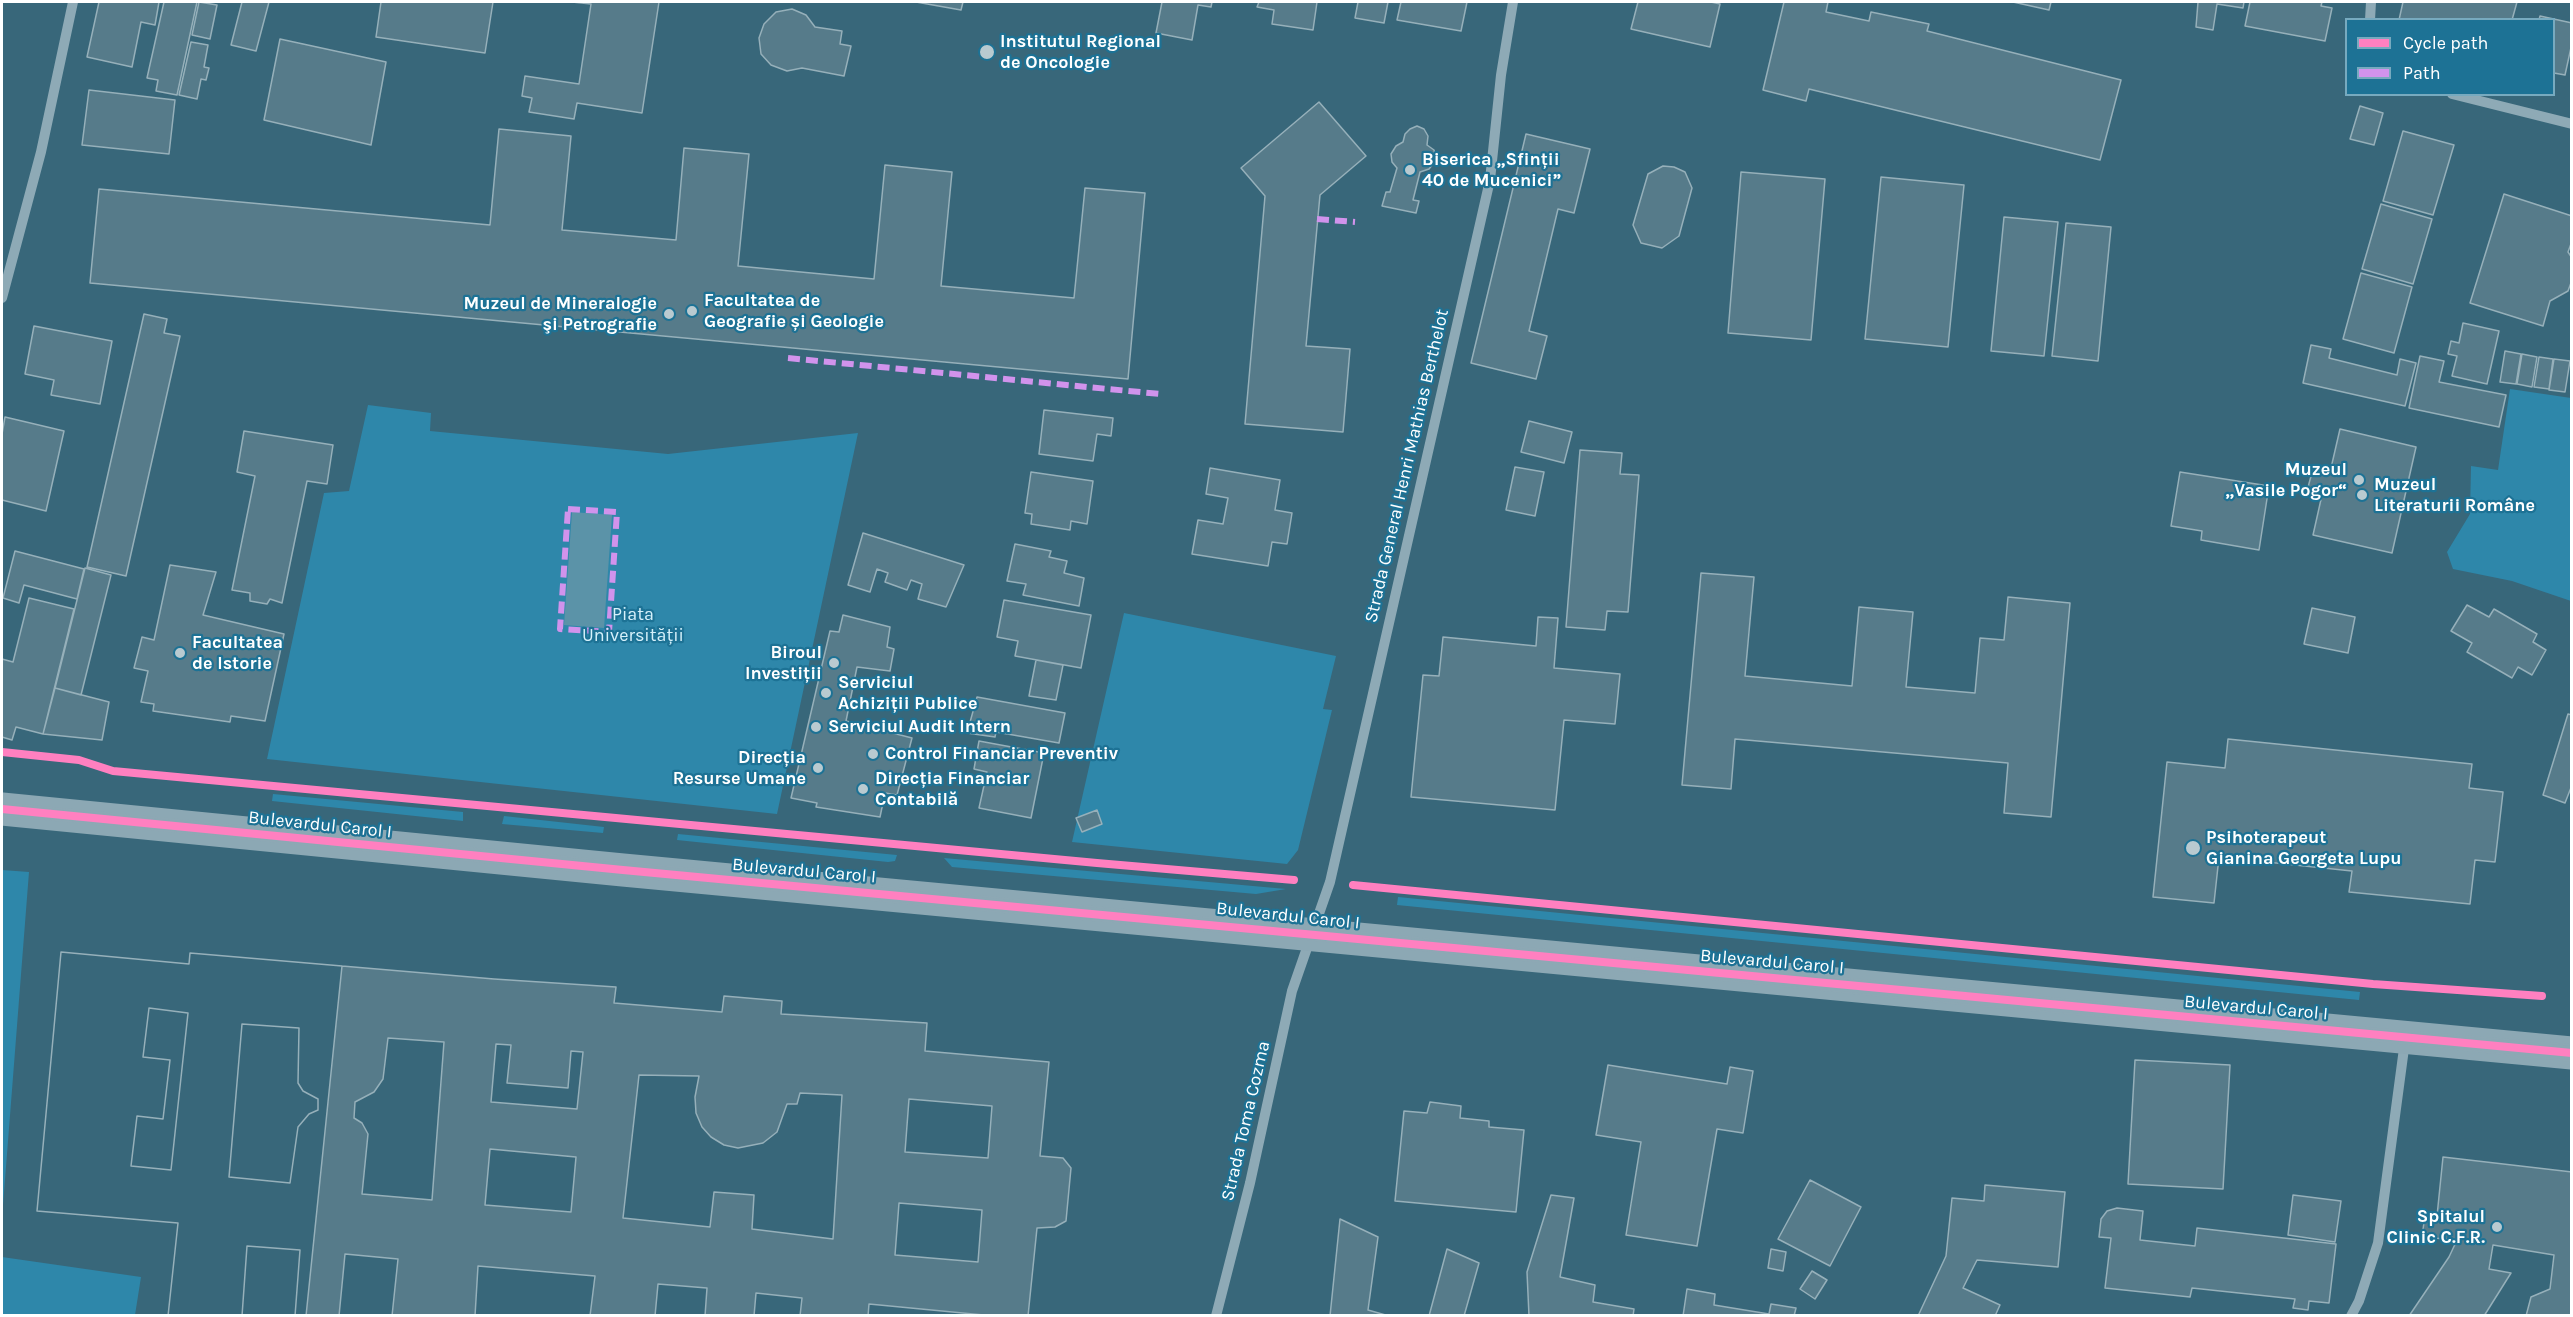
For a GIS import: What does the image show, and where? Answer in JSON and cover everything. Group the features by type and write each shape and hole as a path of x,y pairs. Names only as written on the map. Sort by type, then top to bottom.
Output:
{"main road":[{"name":"Bulevardul Carol I","path":"2,809 623,870 2571,1053"}],"street":[{"path":"2,298 41,152 73,2"},
{"name":"Strada General Henri Mathias Berthelot","path":"1312,934 1330,882 1490,180 1501,75 1513,2"},
{"path":"2370,18 2371,2"},
{"path":"2460,96 2571,124"},
{"name":"Strada Toma Cozma","path":"1216,1316 1238,1234 1292,990 1312,934"},
{"path":"2351,1316 2359,1301 2378,1243 2401,1087 2405,1037"}],"green space":[{"path":"2510,389 2571,398 2571,601 2512,581 2453,569 2447,552 2470,514 2471,466 2498,470"},
{"name":"Piata Universității","path":"368,405 431,413 430,431 668,454 858,433 777,814 267,759 324,493 349,491"},
{"path":"1124,613 1336,656 1323,709 1332,710 1298,850 1287,864 1072,842"},
{"path":"273,794 463,812 463,821 272,801"},
{"path":"504,816 604,827 603,833 502,824"},
{"path":"678,834 897,855 895,861 888,862 677,840"},
{"path":"944,858 1286,889 1256,894 952,867"},
{"path":"2,870 29,872 2,1218"},
{"path":"1398,897 2360,992 2359,1000 1397,905"},
{"path":"2,1257 141,1277 135,1315 2,1315"}],"shaded area":[{"path":"572,512 612,515 604,628 564,625"}],"building":[{"path":"99,2 159,2 155,25 141,22 132,67 87,57"},
{"path":"164,2 197,2 177,95 156,91 158,80 147,78"},
{"path":"199,2 217,5 210,39 192,35"},
{"path":"242,2 269,2 256,51 231,45"},
{"path":"381,2 493,2 485,53 376,37"},
{"path":"572,2 659,2 642,113 577,103 574,119 529,112 532,98 522,96 525,76 579,84 591,4"},
{"name":"Institutul Regional de Oncologie","path":"916,2 963,2 961,10"},
{"path":"1162,2 1212,2 1211,7 1198,5 1192,40 1156,33"},
{"path":"1259,2 1317,2 1313,30 1272,24 1274,10 1257,7"},
{"path":"1358,2 1388,2 1384,23 1355,18"},
{"path":"1401,2 1467,2 1461,31 1397,20"},
{"path":"1638,2 1720,4 1710,47 1631,29"},
{"path":"1784,2 1828,2 1826,12 1869,21 1871,12 1929,24 1927,31 2121,80 2100,160 1809,89 1806,101 1763,90"},
{"path":"2013,2 2051,2 2049,10"},
{"path":"2198,2 2244,2 2243,8 2217,4 2213,30 2196,27"},
{"path":"2250,2 2322,2 2321,6 2332,8 2325,41 2245,26"},
{"path":"2403,2 2517,2 2513,18 2399,18"},
{"path":"792,9 806,15 815,27 842,31 840,44 851,46 844,76 802,68 787,71 771,65 761,54 759,38 764,24 776,12"},
{"path":"2555,19 2572,23 2572,43 2565,75 2555,73"},
{"path":"280,39 386,62 371,145 264,120"},
{"path":"191,42 208,45 204,67 209,68 206,80 201,79 197,99 179,95"},
{"path":"89,90 175,100 169,154 82,145"},
{"path":"1319,102 1366,156 1320,195 1306,346 1350,349 1343,432 1245,424 1265,196 1241,168"},
{"path":"2360,106 2383,113 2374,145 2350,139"},
{"name":"Biserica „Sfinții 40 de Mucenici”","path":"1417,126 1424,129 1428,136 1427,145 1434,150 1436,160 1429,169 1420,172 1413,200 1419,201 1416,213 1382,206 1386,192 1390,192 1397,168 1392,162 1391,154 1396,146 1403,142 1405,134"},
{"path":"499,129 571,136 562,230 676,240 684,148 749,154 738,266 874,279 885,165 952,172 941,286 1074,298 1085,188 1145,193 1128,379 90,283 99,189 490,225"},
{"path":"2403,131 2454,145 2433,215 2383,201"},
{"path":"1526,134 1590,149 1574,213 1558,209 1529,331 1547,336 1536,379 1471,363"},
{"path":"1663,166 1674,167 1685,172 1692,188 1679,236 1662,248 1641,243 1633,225 1648,174"},
{"path":"1741,172 1825,179 1811,340 1728,333"},
{"path":"1881,177 1964,185 1948,347 1865,339"},
{"path":"2504,194 2572,216 2572,241 2568,252 2572,258 2572,280 2568,291 2550,301 2543,326 2470,303"},
{"path":"2381,204 2432,219 2413,284 2362,269"},
{"path":"2004,217 2058,222 2044,356 1991,351"},
{"path":"2066,223 2111,227 2098,361 2052,356"},
{"path":"2361,273 2412,287 2394,353 2343,339"},
{"path":"144,314 167,319 164,333 180,336 126,576 87,567"},
{"path":"2463,323 2499,331 2487,384 2452,376 2457,356 2448,354 2451,341 2459,343"},
{"path":"34,326 112,341 100,404 51,395 54,380 25,374"},
{"path":"2311,345 2331,349 2329,358 2397,375 2400,359 2416,363 2405,406 2303,383"},
{"path":"2505,351 2521,354 2516,384 2500,382"},
{"path":"2522,354 2537,357 2532,387 2517,384"},
{"path":"2420,356 2444,361 2439,382 2506,395 2499,427 2409,408"},
{"path":"2539,357 2553,359 2549,389 2534,387"},
{"path":"2554,359 2570,361 2565,392 2549,390"},
{"path":"1044,410 1113,418 1111,436 1097,434 1093,461 1039,454"},
{"path":"5,417 64,431 46,511 2,500 2,434"},
{"path":"1529,421 1572,432 1564,463 1521,452"},
{"name":"Muzeul „Vasile Pogor“","path":"2340,429 2416,447 2392,553 2313,535 2322,495 2307,491 2314,465 2331,468"},
{"path":"244,431 333,445 327,484 307,481 282,603 270,599 267,604 250,601 250,593 232,590 255,476 237,472"},
{"path":"1580,450 1622,453 1620,474 1639,475 1628,612 1607,611 1605,630 1566,627"},
{"path":"1515,467 1544,472 1535,516 1506,510"},
{"path":"1210,468 1280,480 1275,510 1292,513 1287,544 1272,542 1268,566 1192,554 1198,520 1223,524 1228,498 1206,494"},
{"path":"1031,472 1093,481 1087,524 1071,521 1070,530 1031,524 1032,514 1025,513"},
{"path":"2180,472 2269,486 2259,550 2201,540 2202,531 2171,526"},
{"path":"863,533 964,565 946,607 918,599 922,584 911,580 907,590 885,582 888,573 877,569 870,592 848,585"},
{"path":"1015,544 1051,551 1049,557 1067,561 1064,573 1084,578 1079,606 1023,595 1026,584 1007,581"},
{"path":"15,551 84,569 77,599 24,585 19,603 3,598"},
{"path":"170,565 216,572 203,615 284,634 265,721 231,716 230,722 153,711 154,704 141,702 148,671 134,668 142,637 154,640"},
{"path":"85,568 111,575 81,695 55,688"},
{"path":"1701,573 1754,577 1745,676 1852,686 1859,607 1913,612 1906,687 1975,693 1980,638 2004,640 2008,597 2070,603 2051,817 2004,813 2008,763 1735,739 1731,789 1682,785"},
{"path":"29,598 74,609 43,734 16,727 12,740 2,737 2,659 13,662"},
{"path":"1004,600 1091,615 1081,668 1015,656 1018,641 997,637"},
{"path":"2467,605 2489,617 2494,609 2537,634 2533,642 2546,650 2532,675 2518,667 2512,678 2467,652 2472,643 2451,631"},
{"path":"2312,608 2355,617 2348,653 2304,644"},
{"path":"843,615 890,627 887,647 894,649 890,671 857,667 846,721 912,738 897,795 885,793 880,817 816,807 817,803 791,798 830,631 839,632"},
{"path":"1538,617 1558,618 1554,668 1620,674 1615,724 1564,720 1555,810 1411,797 1423,675 1439,676 1443,637 1536,646"},
{"path":"1036,660 1063,665 1056,700 1029,696"},
{"path":"55,688 109,702 102,740 43,734"},
{"path":"977,697 1065,713 1059,743 996,732 995,737 967,733"},
{"path":"2568,714 2572,715 2572,785 2565,803 2543,795"},
{"path":"2228,739 2472,764 2469,788 2503,792 2495,862 2475,860 2470,904 2349,892 2352,871 2219,857 2214,903 2153,897 2167,762 2225,768"},
{"path":"979,741 1044,753 1031,818 979,808 987,772 974,769"},
{"path":"1097,810 1102,824 1082,832 1076,818"},
{"path":"61,952 189,964 190,953 342,966 306,1316 295,1316 300,1250 247,1246 242,1316 168,1316 178,1223 37,1211","holes":["149,1008 188,1013 171,1170 131,1166 137,1116 163,1119 170,1060 143,1057","242,1024 299,1028 298,1083 303,1091 318,1099 318,1110 309,1114 298,1127 290,1183 229,1177"]},
{"path":"61,952 189,964 190,953 616,987 614,1003 722,1012 724,996 782,1001 781,1014 927,1023 925,1051 1049,1062 1040,1156 1063,1158 1071,1168 1066,1221 1055,1227 1037,1228 1028,1316 994,1316 869,1304 868,1316 800,1316 802,1298 756,1293 754,1316 705,1316 707,1288 658,1284 655,1316 590,1316 595,1276 478,1266 475,1316 392,1316 398,1259 345,1254 339,1316 295,1316 300,1250 247,1246 242,1316 168,1316 178,1223 37,1211","holes":["149,1008 188,1013 171,1170 131,1166 137,1116 163,1119 170,1060 143,1057","242,1024 299,1028 298,1083 303,1091 318,1099 318,1110 309,1114 298,1127 290,1183 229,1177","388,1038 444,1042 432,1200 362,1194 368,1134 362,1123 354,1118 355,1102 374,1092 383,1079","496,1044 511,1045 507,1083 568,1088 571,1051 583,1052 577,1109 491,1102","639,1075 699,1076 695,1097 696,1113 702,1127 711,1137 724,1145 738,1148 763,1143 777,1132 787,1104 797,1104 800,1093 842,1095 833,1239 752,1229 754,1195 714,1192 710,1227 623,1218","909,1099 992,1106 988,1158 905,1152","490,1149 576,1157 571,1212 485,1205","899,1203 982,1210 978,1262 895,1255"]},
{"path":"2135,1060 2230,1065 2223,1189 2128,1184"},
{"path":"1608,1065 1727,1084 1730,1067 1753,1071 1743,1133 1717,1129 1697,1246 1626,1235 1641,1142 1596,1135"},
{"path":"1430,1102 1461,1106 1460,1118 1489,1121 1489,1127 1524,1130 1516,1212 1395,1201 1404,1111 1427,1113"},
{"name":"Spitalul Clinic C.F.R.","path":"2443,1157 2572,1172 2572,1316 2526,1316 2531,1297 2550,1289 2554,1255 2493,1245 2489,1269 2511,1273 2484,1316 2409,1316 2449,1257 2457,1240 2422,1237 2425,1215 2437,1216"},
{"path":"1810,1180 1861,1207 1830,1266 1778,1239"},
{"path":"1985,1185 2065,1192 2058,1267 1977,1260 1963,1288 2000,1305 1995,1316 1918,1316 1946,1256 1952,1198 1984,1201"},
{"path":"1551,1195 1574,1198 1560,1277 1595,1285 1593,1302 1634,1309 1633,1316 1529,1316 1527,1272"},
{"path":"2293,1195 2341,1201 2335,1242 2288,1235"},
{"path":"2117,1208 2143,1211 2140,1240 2195,1246 2197,1228 2336,1244 2329,1303 2309,1301 2308,1310 2293,1308 2295,1299 2192,1288 2190,1297 2105,1288 2111,1238 2099,1237 2101,1219 2107,1211"},
{"path":"1340,1219 1378,1237 1368,1310 1389,1316 1330,1316"},
{"path":"1447,1249 1479,1263 1464,1316 1429,1316"},
{"path":"1771,1249 1786,1252 1783,1271 1768,1268"},
{"path":"1812,1271 1827,1280 1815,1299 1800,1289"},
{"path":"1687,1289 1715,1294 1714,1305 1769,1314 1771,1304 1796,1308 1794,1316 1683,1316"}],"tram line":[{"path":"2,803 2368,1028 2572,1045"},
{"path":"2,815 911,904 1379,946 1971,1005 2367,1040 2572,1061"}],"marked path":[{"path":"1317,219 1355,222"},
{"path":"788,358 1160,394"},
{"path":"568,509 617,512 609,632 560,629 568,509"}],"cycle path":[{"path":"2,752 79,760 113,771 1294,880"},
{"path":"2,809 623,870 2572,1053"},
{"path":"1353,885 2373,984 2542,996"}],"place":[{"name":"Institutul Regional de Oncologie","path":"987,52"},
{"name":"Biserica „Sfinții 40 de Mucenici”","path":"1410,170"},
{"name":"Facultatea de Geografie și Geologie","path":"692,311"},
{"name":"Muzeul de Mineralogie şi Petrografie","path":"669,314"},
{"name":"Muzeul „Vasile Pogor“","path":"2359,480"},
{"name":"Muzeul Literaturii Române","path":"2362,495"},
{"name":"Facultatea de Istorie","path":"180,653"},
{"name":"Biroul Investiții","path":"834,663"},
{"name":"Serviciul Achiziții Publice","path":"826,693"},
{"name":"Serviciul Audit Intern","path":"816,727"},
{"name":"Control Financiar Preventiv","path":"873,754"},
{"name":"Direcția Resurse Umane","path":"818,768"},
{"name":"Direcția Financiar Contabilă","path":"863,789"},
{"name":"Psihoterapeut Gianina Georgeta Lupu","path":"2193,848"},
{"name":"Spitalul Clinic C.F.R.","path":"2497,1227"}]}
